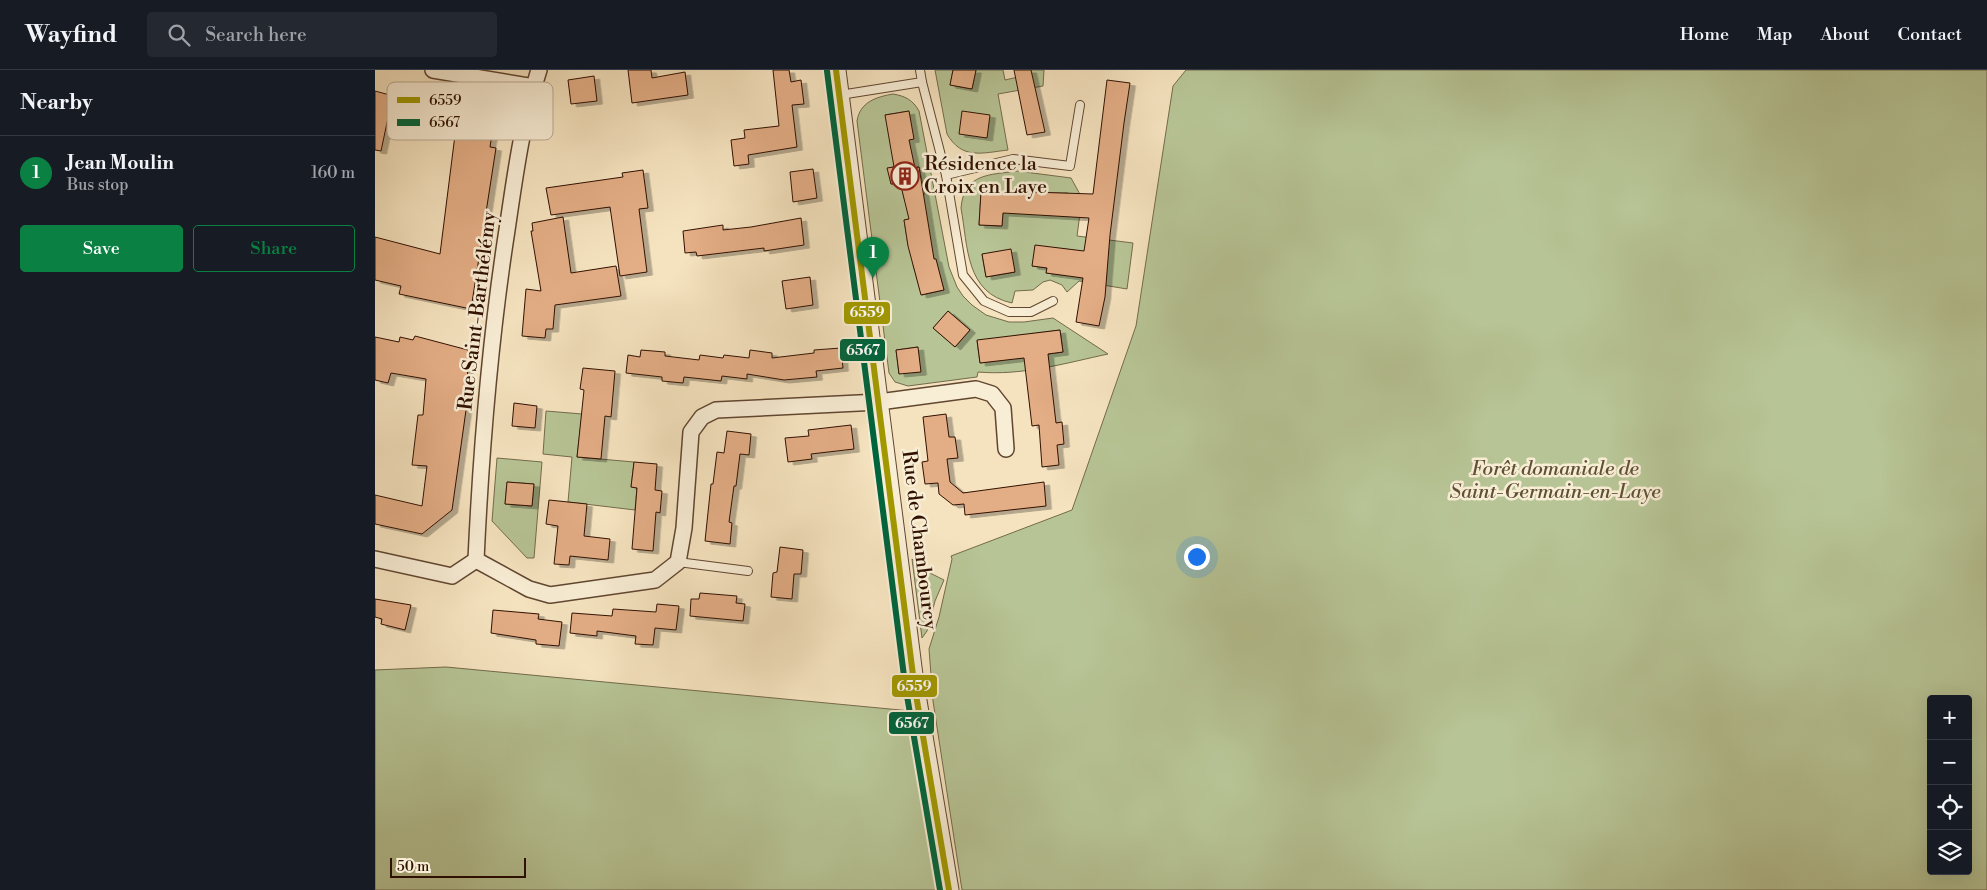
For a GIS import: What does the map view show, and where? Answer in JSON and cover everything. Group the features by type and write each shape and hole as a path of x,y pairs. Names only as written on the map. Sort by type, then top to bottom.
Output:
{"street":[{"path":"433,70 504,82"},
{"name":"Rue Saint-Barthélémy","path":"535,82 539,70"},
{"name":"Rue de Chambourcy","path":"836,70 913,683 949,890"},
{"name":"Rue Saint-Barthélémy","path":"476,560 479,501 496,303 522,140"},
{"path":"375,559 452,576 476,560 529,590 551,595 655,580 678,562 684,528 691,432 702,417 716,410 879,402 976,389 992,394 1003,408 1006,449"}],"lane":[{"path":"920,70 946,175 963,275 984,301 1009,312 1031,312 1053,301"},
{"path":"840,95 922,82"},
{"path":"946,175 1013,159 1070,166 1080,105"},
{"path":"678,562 748,571"}],"green space":[{"path":"935,70 953,70 950,85 972,89 976,70 1003,70 1005,80 1031,74 1031,70 1044,70 1043,86 998,94 1008,150 973,153 959,148 947,134"},
{"name":"Forêt domaniale de Saint-Germain-en-Laye","path":"1186,70 1987,70 1987,890 962,890 933,701 929,649 939,617 952,559 951,556 1072,510 1136,326 1173,86"},
{"path":"893,94 905,97 919,111 949,267 963,296 986,315 1009,322 1053,318 1108,354 1027,370 994,373 978,372 977,377 908,386 895,382 889,373 857,121 865,105","holes":["909,111 913,139 885,115","897,166 919,167 925,194 904,199 902,188 891,184 888,168","926,215 908,245 904,220","935,259 944,290 922,295 913,265","948,311 970,330 955,347 933,328","1060,330 1063,352 1034,356 1031,334","977,341 1018,358 980,363","918,347 899,374 896,350"]},
{"path":"1017,171 1071,178 1082,198 1077,236 1133,243 1127,289 1079,281 1067,292 1062,285 1050,280 1043,282 1033,290 1015,291 1012,303 997,298 985,289 977,279 971,266 961,208 963,197 967,188 980,178","holes":["981,192 1004,193 1002,226 979,225","1030,192 1068,193 1028,214","1067,249 1063,275 1046,273 1047,268 1032,266","982,254 1015,272 986,277"]},
{"path":"546,411 582,414 577,457 634,462 631,487 637,488 635,510 568,502 572,457 543,454"},
{"path":"497,458 542,462 534,558 527,558 492,521","holes":["507,482 534,484 532,506 505,504"]},
{"path":"912,559 928,572 944,580 935,601 927,631 922,638"},
{"path":"446,667 911,711 936,890 375,890 375,670"}],"building":[{"path":"628,70 651,70 652,78 685,72 688,95 632,103"},
{"path":"773,70 789,70 791,82 801,80 804,104 792,105 797,147 748,155 749,164 734,166 731,140 745,138 744,130 779,126"},
{"path":"953,70 976,70 972,89 950,85"},
{"path":"1014,70 1031,70 1045,132 1027,135"},
{"path":"594,76 597,101 571,104 568,80"},
{"path":"1107,80 1130,83 1110,235 1105,297 1099,326 1076,322 1083,278 1046,273 1047,268 1032,266 1035,245 1084,251 1089,218 1003,213 1002,226 979,225 981,192 1093,194"},
{"path":"375,91 387,94 387,123 381,151 375,150"},
{"path":"909,111 914,139 909,140 915,168 919,167 934,259 936,259 944,290 921,295 908,246 904,220 909,219 900,182 891,184 887,168 894,167 885,115"},
{"name":"Résidence la Croix en Laye","path":"962,111 990,115 987,138 959,134"},
{"path":"454,140 491,140 490,147 496,148 471,309 399,294 401,286 375,280 375,237 440,254"},
{"path":"813,169 817,198 793,202 790,172"},
{"path":"643,170 648,208 639,209 647,272 620,276 610,207 551,215 546,188 623,177 622,173"},
{"path":"563,217 571,273 616,266 621,296 555,305 553,329 546,329 545,338 522,336 526,289 541,291 531,231 533,231 532,223"},
{"path":"801,218 804,245 764,251 764,248 697,256 696,252 685,253 683,231 723,225 723,230 751,227"},
{"name":"Résidence la Croix en Laye","path":"1011,249 1015,272 986,277 982,254"},
{"path":"810,277 813,305 786,309 782,281"},
{"path":"948,311 970,330 955,347 933,328"},
{"path":"1060,330 1063,352 1048,354 1056,423 1062,422 1064,444 1057,445 1059,465 1042,467 1039,425 1032,426 1024,358 980,363 977,340"},
{"path":"415,336 468,350 467,403 452,510 422,534 375,524 375,495 422,506 427,466 412,465 418,415 423,415 426,379 391,373 388,383 375,380 375,337 399,342 400,337 413,340"},
{"path":"918,347 921,372 899,374 896,350"},
{"path":"841,348 843,368 816,371 817,377 784,380 747,374 747,379 722,376 721,381 684,377 683,383 662,381 662,377 626,373 628,355 640,357 641,350 665,352 665,356 699,360 700,355 723,358 724,355 749,358 750,350 772,353 772,358 814,353 814,350"},
{"path":"583,368 615,371 611,417 605,416 601,459 577,457 584,390 580,389"},
{"path":"514,403 537,406 535,428 512,426"},
{"path":"946,414 949,437 955,437 958,458 947,459 950,482 963,493 1044,482 1046,506 965,515 964,504 953,505 939,494 938,483 925,484 922,462 928,461 923,417"},
{"path":"851,425 854,449 811,454 812,459 788,462 785,438 809,436 808,430"},
{"path":"727,431 751,434 749,455 740,454 729,522 732,523 730,544 705,541 711,484 713,484 717,452 724,453"},
{"path":"634,462 657,464 655,490 662,491 660,513 656,512 653,551 632,549 637,488 631,487"},
{"path":"507,482 534,484 532,506 505,504"},
{"path":"549,500 587,504 584,536 610,539 608,560 570,556 569,565 554,564 558,526 546,524"},
{"path":"780,547 803,550 801,574 794,574 792,599 771,597 773,573 777,572"},
{"path":"700,593 737,596 736,603 745,604 743,621 690,616 691,599 699,599"},
{"path":"375,599 411,605 405,630 381,624 382,619 375,617"},
{"path":"657,604 679,606 676,630 655,628 653,645 635,644 636,636 597,631 597,636 570,633 572,613 612,616 613,609 656,612"},
{"path":"493,610 539,614 538,619 562,622 559,646 536,644 536,640 491,633"}],"transit line":[{"name":"6559","path":"836,70 914,683 949,890"},
{"name":"6567","path":"827,71 905,684 940,890"}],"place":[{"name":"Résidence la Croix en Laye","path":"905,176"},
{"name":"Jean Moulin","path":"873,278"}]}
